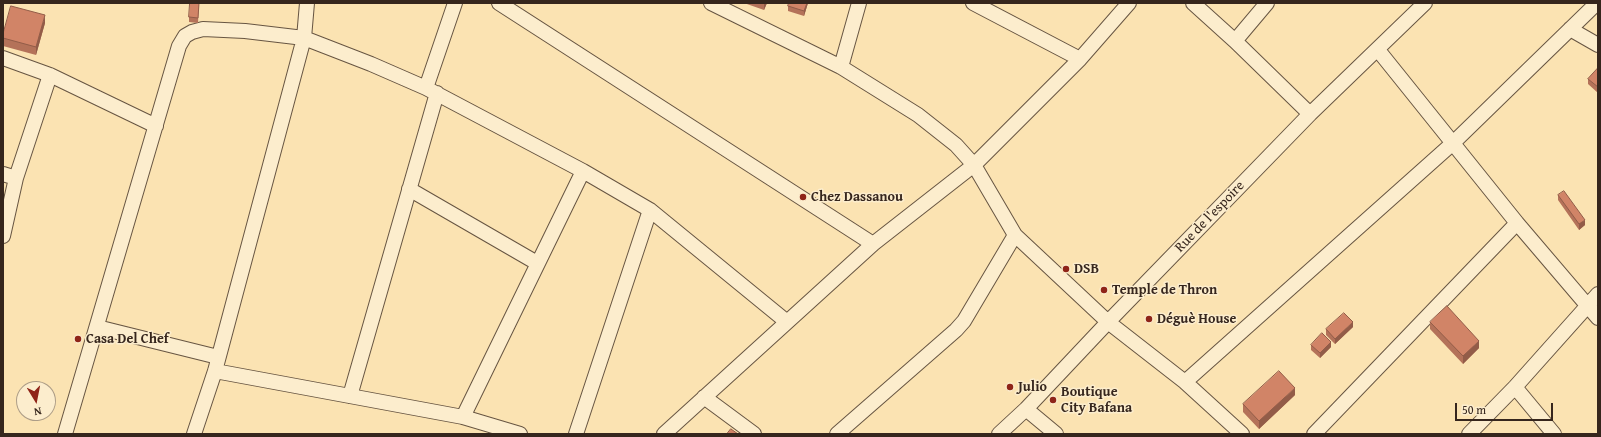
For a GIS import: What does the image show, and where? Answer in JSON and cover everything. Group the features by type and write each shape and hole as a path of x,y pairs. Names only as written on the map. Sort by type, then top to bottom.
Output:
{"street":[{"path":"194,434 215,371 304,38 307,3"},
{"path":"350,396 409,189 431,91 455,3"},
{"path":"499,3 873,244"},
{"path":"712,3 841,67 918,115 956,145 974,166 1015,235 1108,322 1185,382 1242,434"},
{"path":"841,67 859,3"},
{"path":"973,3 1080,59"},
{"path":"664,434 873,244 974,166 1080,59 1129,3"},
{"path":"1193,3 1235,41 1310,114"},
{"path":"1235,41 1268,3"},
{"name":"Rue de l'espoire","path":"999,434 1026,409 1108,322 1310,114 1425,3"},
{"path":"1185,382 1453,142 1597,3"},
{"path":"65,434 179,46 186,36 192,32 203,29 245,31 304,38 371,64 431,91 582,171 650,210 787,322"},
{"path":"1570,30 1598,45"},
{"path":"1378,50 1517,223 1598,318"},
{"path":"3,58 50,75 156,126"},
{"path":"3,236 10,176 50,75"},
{"path":"463,417 582,171"},
{"path":"409,189 537,263"},
{"path":"576,434 650,210"},
{"path":"1314,434 1517,223"},
{"path":"837,434 960,326 971,312 1015,235"},
{"path":"1468,434 1515,387 1598,294"},
{"path":"97,327 218,356"},
{"path":"215,371 463,417 520,434"},
{"path":"1515,387 1554,434"},
{"path":"704,397 754,434"},
{"path":"1026,409 1056,434"}],"building":[{"path":"190,3 199,3 198,18 189,17"},
{"path":"789,3 807,3 804,11 788,6"},
{"path":"11,6 45,15 36,47 3,38"},
{"path":"1598,68 1598,87 1588,79"},
{"path":"1564,191 1585,220 1579,224 1558,195"},
{"path":"1447,306 1479,341 1463,356 1430,322"},
{"path":"1344,313 1353,322 1335,339 1326,329"},
{"path":"1322,333 1331,342 1320,353 1311,345"},
{"path":"1279,371 1295,388 1259,421 1243,404"},
{"path":"731,429 738,434 727,434"}],"place":[{"name":"Chez Dassanou","path":"803,197"},
{"name":"DSB","path":"1066,269"},
{"name":"Temple de Thron","path":"1104,290"},
{"name":"Déguè House","path":"1149,319"},
{"name":"Casa Del Chef","path":"78,339"},
{"name":"Julio","path":"1010,387"},
{"name":"Boutique City Bafana","path":"1053,400"}]}
